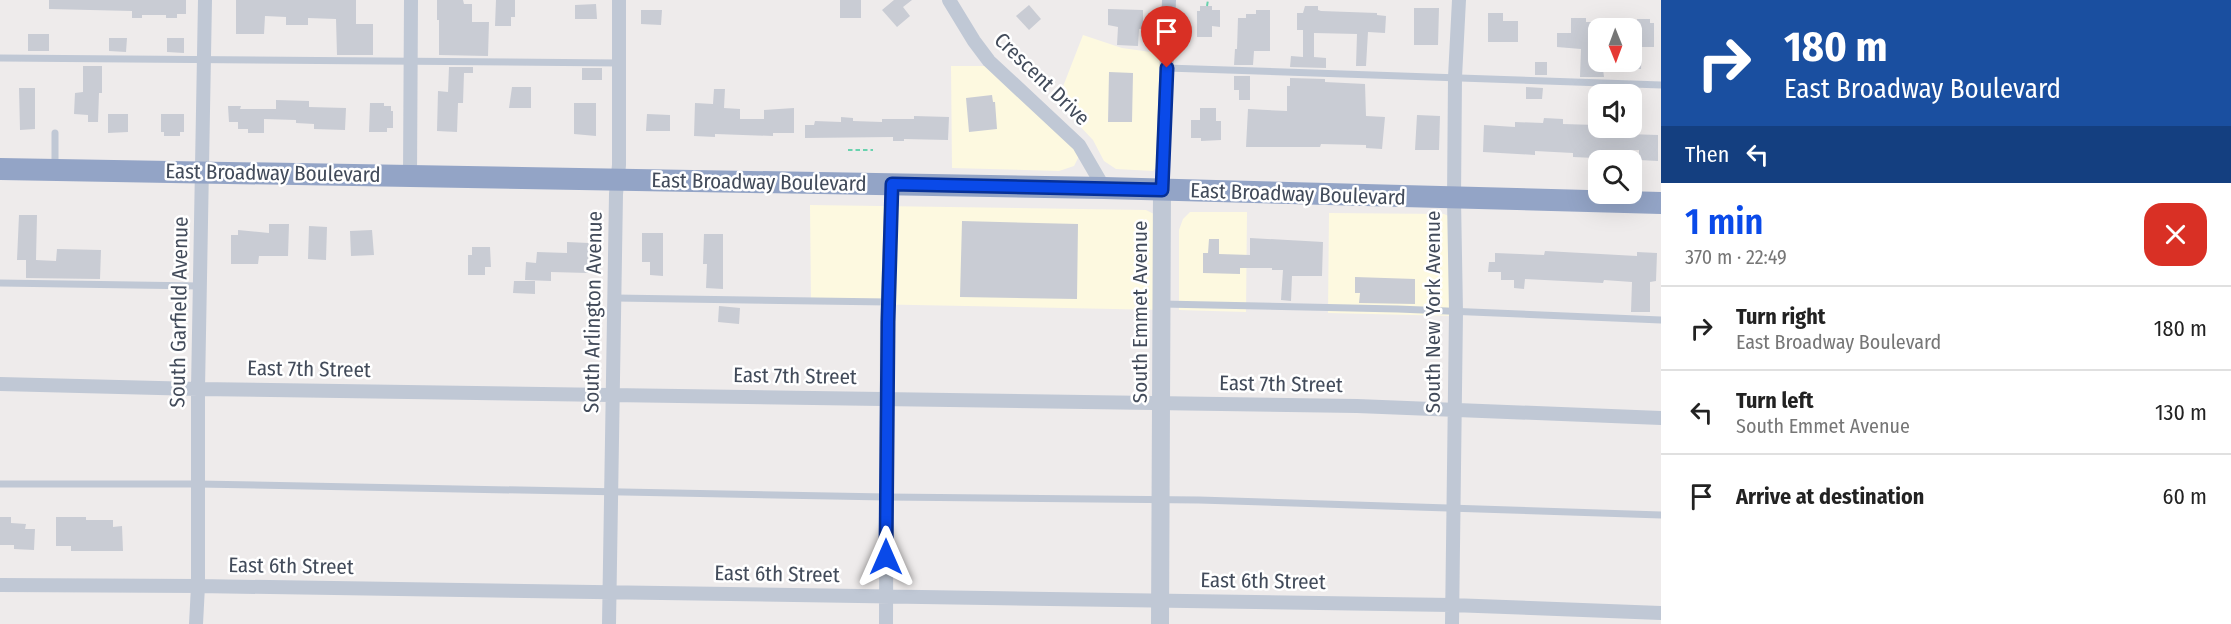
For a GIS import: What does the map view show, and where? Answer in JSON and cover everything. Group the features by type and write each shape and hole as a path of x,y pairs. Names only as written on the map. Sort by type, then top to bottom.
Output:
{"highway":[{"name":"East Broadway Boulevard","path":"0,169 1104,188 1661,203"}],"street":[{"name":"South Garfield Avenue","path":"196,624 201,171 206,59 205,0"},
{"path":"410,175 411,0"},
{"name":"South Arlington Avenue","path":"609,624 618,180 619,0"},
{"name":"Crescent Drive","path":"949,0 989,61 1044,113 1067,131 1079,145 1104,188"},
{"name":"South Emmet Avenue","path":"1160,624 1162,190 1169,0"},
{"name":"South New York Avenue","path":"1452,624 1456,312 1455,77 1459,0"},
{"path":"886,624 887,399 892,184"},
{"name":"East 7th Street","path":"0,384 1357,406 1661,418"},
{"name":"East 6th Street","path":"0,585 1160,600 1451,605 1661,613"}],"lane":[{"path":"0,58 619,63"},
{"path":"1167,68 1661,85"},
{"path":"55,133 55,170"},
{"path":"0,284 201,286"},
{"path":"615,298 889,302"},
{"path":"1162,304 1661,320"},
{"path":"0,484 198,484 1161,500 1661,515"}],"path":[{"path":"1207,6 1208,0"},
{"path":"848,150 873,150"}],"shaded area":[{"path":"1083,35 1122,48 1165,54 1161,162 1153,171 1116,169 1104,161 1093,140 1057,102"},
{"path":"951,66 988,66 1070,142 1079,156 1074,166 1059,171 952,168"},
{"path":"810,205 1146,210 1156,215 1163,310 811,303"},
{"path":"1190,212 1247,212 1246,312 1179,310 1179,230 1183,219"},
{"path":"1329,213 1444,214 1451,217 1456,316 1328,313"}],"building":[{"path":"49,0 186,0 186,14 177,14 177,18 166,18 166,15 142,15 142,18 132,18 132,11 49,9"},
{"path":"236,0 356,0 356,24 373,24 373,55 337,55 336,19 308,18 308,25 286,25 286,17 265,16 264,34 236,34"},
{"path":"437,0 463,0 464,4 472,4 472,22 489,22 488,56 439,55"},
{"path":"496,0 515,0 515,17 511,17 511,26 495,26"},
{"path":"840,0 861,0 861,18 840,18"},
{"path":"894,0 912,0 903,7 910,16 897,27 882,10"},
{"path":"596,4 597,19 575,19 575,5"},
{"path":"1029,5 1041,19 1029,30 1016,16"},
{"path":"1200,6 1212,6 1212,10 1220,10 1220,27 1212,26 1212,37 1197,37 1197,11 1200,11"},
{"path":"1305,6 1318,6 1318,10 1321,11 1377,13 1377,15 1386,16 1385,33 1368,32 1366,66 1356,66 1357,34 1314,33 1314,57 1326,58 1326,68 1290,67 1291,56 1303,57 1303,30 1297,30 1297,13 1303,13"},
{"path":"1414,8 1439,8 1438,45 1414,45"},
{"path":"1108,9 1143,10 1143,29 1139,29 1138,46 1117,45 1118,27 1108,25"},
{"path":"641,10 662,10 661,25 641,24"},
{"path":"1256,10 1270,10 1270,51 1254,51 1253,65 1234,65 1238,18 1246,18 1246,14 1256,14"},
{"path":"1488,13 1503,13 1503,21 1518,21 1518,42 1488,42"},
{"path":"1571,18 1586,18 1588,22 1588,72 1603,72 1604,77 1580,77 1581,49 1557,47 1557,33 1571,33"},
{"path":"1642,19 1650,19 1650,23 1654,23 1654,47 1642,47"},
{"path":"28,34 49,34 49,51 28,51"},
{"path":"109,38 127,38 126,52 109,51"},
{"path":"167,38 184,38 184,53 167,52"},
{"path":"1535,62 1547,62 1547,75 1535,75"},
{"path":"83,66 102,66 102,93 99,93 98,122 88,122 88,115 74,114 75,93 83,92"},
{"path":"449,67 473,67 473,73 464,73 463,103 458,103 457,132 437,131 438,91 448,92"},
{"path":"582,68 602,68 602,80 582,80"},
{"path":"1109,72 1133,73 1132,122 1108,122"},
{"path":"1234,76 1250,76 1250,100 1239,100 1239,90 1234,90"},
{"path":"1290,78 1365,84 1366,116 1385,117 1382,149 1366,148 1366,145 1321,144 1320,147 1246,147 1248,109 1287,111 1287,86 1290,86"},
{"path":"512,87 531,87 531,108 509,108"},
{"path":"1526,87 1543,88 1542,99 1526,99"},
{"path":"19,88 35,88 35,129 20,130"},
{"path":"714,89 725,89 724,108 740,109 740,119 764,119 764,110 794,108 794,133 773,133 773,136 715,134 715,137 694,136 695,103 713,104"},
{"path":"992,95 993,102 995,102 997,129 969,132 966,98"},
{"path":"276,100 309,101 309,107 346,108 345,130 314,129 314,124 296,123 296,120 264,119 264,133 248,133 248,129 238,129 238,122 229,122 228,106 241,106 240,109 276,109"},
{"path":"370,103 384,103 384,106 391,106 393,128 387,128 387,132 369,132"},
{"path":"574,103 596,103 596,136 574,134"},
{"path":"1200,108 1216,108 1216,121 1221,121 1221,140 1201,141 1201,138 1191,138 1191,120 1200,120"},
{"path":"108,114 128,114 128,132 108,133"},
{"path":"161,114 184,114 184,132 180,132 180,136 164,136 164,132 161,132"},
{"path":"647,114 670,115 670,131 646,131"},
{"path":"1417,115 1440,116 1439,150 1415,150"},
{"path":"914,116 949,117 948,140 893,141 893,137 805,138 805,125 814,125 815,121 841,122 841,117 853,118 853,121 882,122 882,119 914,119"},
{"path":"1544,118 1563,119 1563,124 1588,125 1588,138 1642,138 1642,134 1658,135 1658,161 1642,160 1642,150 1588,150 1588,158 1573,157 1573,153 1535,151 1535,155 1483,152 1484,125 1515,127 1515,122 1543,123"},
{"path":"19,215 37,215 36,260 56,261 57,249 101,250 100,279 26,278 26,260 17,260"},
{"path":"962,221 1078,224 1077,299 960,297"},
{"path":"269,224 289,224 288,256 259,256 258,264 231,264 231,235 238,235 238,230 269,233"},
{"path":"309,226 327,227 326,260 308,259"},
{"path":"372,230 374,255 351,256 350,231"},
{"path":"642,233 663,233 663,276 650,275 650,262 642,262"},
{"path":"704,234 723,234 723,289 706,288 707,264 703,264"},
{"path":"1250,238 1323,242 1322,276 1292,276 1291,301 1281,300 1283,270 1240,268 1240,274 1203,273 1203,253 1208,253 1209,239 1219,239 1219,254 1250,255"},
{"path":"567,242 589,243 588,273 551,272 551,281 525,280 526,262 536,263 537,252 567,253"},
{"path":"472,247 490,247 491,267 485,267 485,275 468,275 468,255 472,255"},
{"path":"1545,251 1637,256 1637,252 1657,253 1656,281 1650,282 1650,312 1631,312 1632,282 1604,280 1603,283 1525,279 1524,289 1514,288 1514,280 1501,280 1501,272 1488,272 1489,262 1495,262 1495,253 1544,255"},
{"path":"1355,277 1415,279 1415,304 1359,303 1360,293 1355,293"},
{"path":"514,281 535,281 535,294 513,293"},
{"path":"719,306 740,308 739,324 718,322"},
{"path":"0,517 11,517 11,523 26,524 25,529 35,529 34,550 14,549 14,545 0,545"},
{"path":"56,517 113,520 113,527 122,526 123,551 71,551 71,546 56,546"}],"route":[{"path":"886,557 892,184 1162,190 1167,68"}]}
